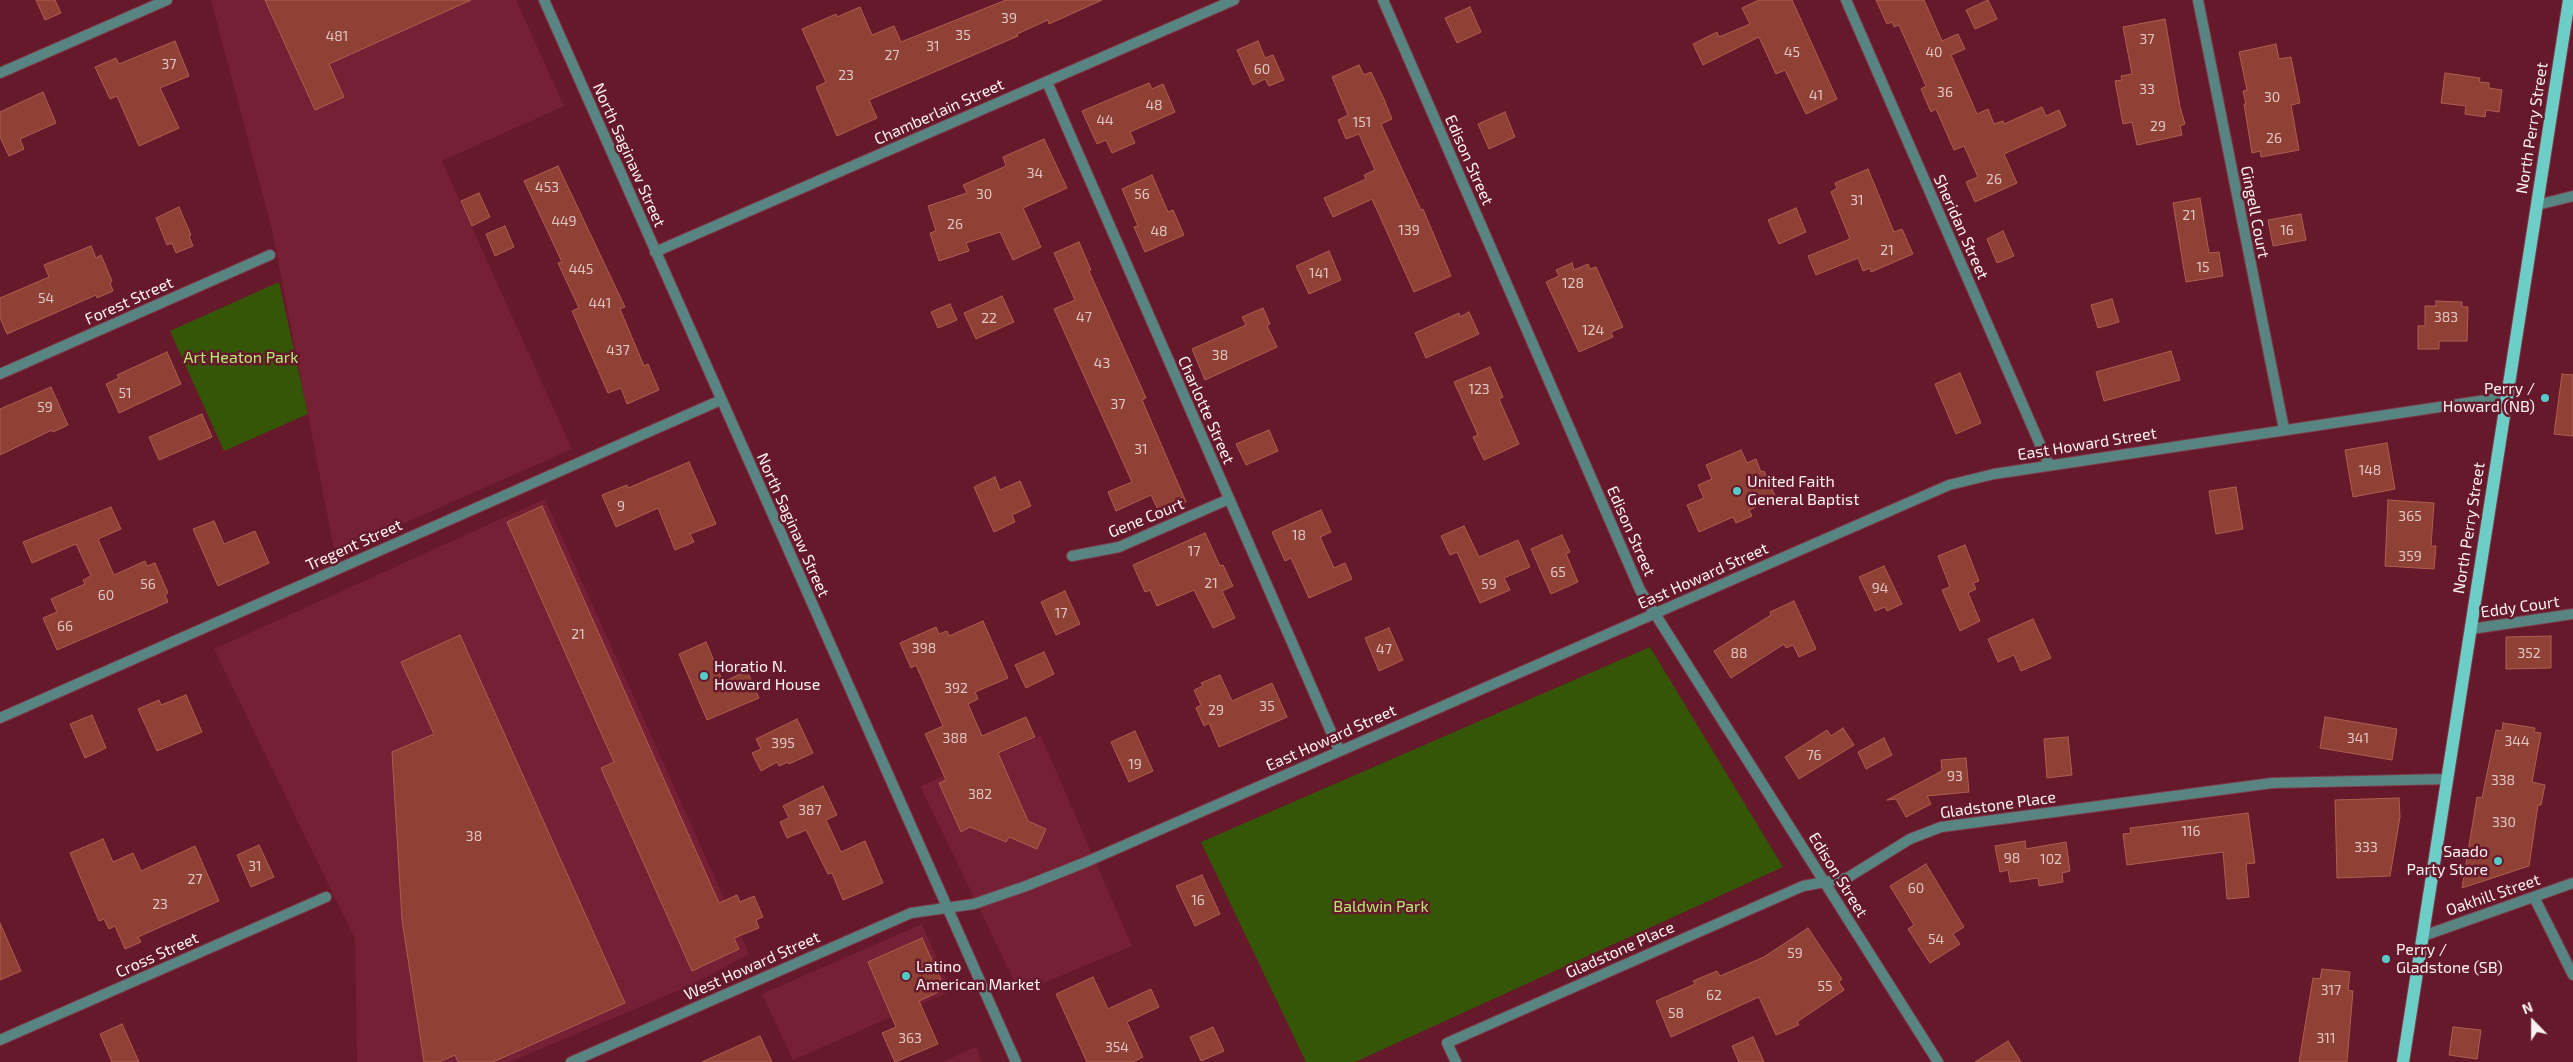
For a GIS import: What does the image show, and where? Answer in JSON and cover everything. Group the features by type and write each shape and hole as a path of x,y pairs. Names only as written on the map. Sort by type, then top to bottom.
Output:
{"main road":[{"name":"North Perry Street","path":"2404,1062 2569,0"}],"street":[{"path":"0,74 167,0"},
{"name":"North Saginaw Street","path":"544,0 1016,1062"},
{"name":"Chamberlain Street","path":"655,252 1234,0"},
{"name":"Edison Street","path":"1383,0 1640,590 1938,1062"},
{"name":"Sheridan Street","path":"1846,0 2049,465"},
{"name":"Gingell Court","path":"2198,0 2284,429"},
{"name":"Charlotte Street","path":"1046,82 1339,750"},
{"path":"2537,205 2573,196"},
{"name":"Forest Street","path":"0,374 270,255"},
{"name":"East Howard Street","path":"948,908 974,904 1026,886 1938,489 1983,476 2049,465 2506,397"},
{"name":"Tregent Street","path":"0,718 721,400"},
{"name":"Gene Court","path":"1072,556 1119,547 1229,499"},
{"name":"Eddy Court","path":"2471,629 2573,614"},
{"name":"Gladstone Place","path":"1456,1062 1447,1043 1803,886 1847,878 1910,839 1946,826 2272,783 2448,779"},
{"name":"Oakhill Street","path":"2423,936 2573,883"},
{"path":"2534,897 2573,975"},
{"name":"Cross Street","path":"0,1040 326,898"},
{"name":"West Howard Street","path":"571,1062 907,915 948,908"}],"shaded area":[{"path":"211,0 516,0 564,106 442,161 572,449 335,554 272,230"},
{"path":"545,499 749,954 689,986 510,1062 357,1062 355,939 214,649"},
{"path":"1041,736 1132,946 1020,993 920,786"},
{"path":"922,924 951,991 793,1060 762,994"},
{"path":"976,1047 982,1062 942,1062"}],"green space":[{"name":"Art Heaton Park","path":"279,282 308,414 224,451 170,331"},
{"name":"Baldwin Park","path":"1650,647 1783,867 1355,1062 1306,1062 1201,842"}],"building":[{"path":"36,0 55,0 61,13 45,20"},
{"path":"265,0 471,0 329,64 344,97 315,110"},
{"path":"1006,0 1102,0 1049,24 1048,20 1017,34 1018,36 869,100 877,118 837,136 816,87 826,82 802,29 836,14 837,17 860,7 872,35 894,26 901,42"},
{"path":"1759,0 1792,0 1837,99 1806,114 1785,70 1776,74 1759,37 1703,65 1693,44 1717,32 1719,37 1750,24 1742,8"},
{"path":"1876,0 1924,0 1942,41 1958,34 1965,49 1951,55 1977,114 1988,109 1994,124 2003,121 2004,124 2042,107 2046,116 2059,110 2066,126 2004,154 2017,183 1975,202 1966,182 1978,177 1964,146 1954,150 1936,109 1931,112 1921,89 1926,86 1899,25 1894,27 1892,22 1887,24"},
{"path":"1988,0 1997,19 1975,29 1966,10"},
{"path":"1470,7 1481,32 1457,43 1445,18"},
{"path":"2165,19 2180,107 2185,124 2180,126 2182,135 2137,145 2132,122 2123,124 2115,81 2122,80 2121,76 2132,74 2123,27"},
{"path":"175,41 189,76 160,88 179,128 139,146 117,96 110,99 95,67 116,58 119,64"},
{"path":"1258,41 1265,58 1273,55 1284,80 1269,86 1265,79 1253,85 1237,50"},
{"path":"2276,44 2279,59 2291,57 2300,103 2291,105 2299,150 2261,157 2260,151 2252,153 2244,104 2246,104 2243,91 2247,90 2239,52"},
{"path":"1359,65 1364,75 1371,72 1384,99 1392,119 1381,124 1421,210 1423,209 1451,276 1414,292 1372,199 1333,217 1324,198 1366,179 1364,175 1375,170 1359,134 1346,139 1338,120 1348,115 1332,77"},
{"path":"2445,73 2480,78 2479,82 2489,83 2489,88 2502,90 2499,112 2486,110 2485,117 2465,114 2466,106 2441,103"},
{"path":"1149,83 1152,89 1163,84 1175,112 1130,132 1135,143 1112,153 1106,140 1097,144 1082,111"},
{"path":"43,92 56,123 20,139 24,149 9,156 0,137 0,112"},
{"path":"1505,112 1515,137 1489,149 1478,124"},
{"path":"1044,139 1067,188 1023,208 1041,247 1013,260 1000,232 966,243 969,251 939,261 930,233 936,231 928,206 967,193 963,185 1006,166 1003,157"},
{"path":"558,166 625,307 620,309 644,366 648,364 659,390 627,404 621,388 608,393 572,311 579,308 558,263 562,262 524,181"},
{"path":"1868,169 1894,232 1902,229 1913,254 1871,272 1870,268 1863,271 1858,258 1816,275 1808,256 1850,239 1831,192 1837,188 1835,183"},
{"path":"1152,175 1168,212 1173,210 1184,235 1145,252 1134,227 1138,226 1122,189"},
{"path":"479,193 490,217 472,226 461,201"},
{"path":"2200,198 2209,253 2219,252 2223,276 2186,282 2173,203"},
{"path":"179,207 191,235 189,236 193,246 176,253 172,243 167,245 156,218"},
{"path":"1796,208 1806,232 1779,244 1768,220"},
{"path":"2301,214 2306,240 2273,246 2268,220"},
{"path":"505,226 514,247 495,256 486,234"},
{"path":"2003,231 2014,256 1997,263 1987,239"},
{"path":"1079,242 1091,270 1089,271 1146,398 1142,400 1186,502 1160,514 1151,495 1116,511 1108,492 1132,482 1054,309 1075,300 1054,253"},
{"path":"91,246 96,258 101,255 112,281 110,283 113,291 97,298 96,295 7,334 0,318 0,298 49,277 44,265"},
{"path":"1329,251 1341,280 1309,294 1296,266"},
{"path":"1572,263 1574,270 1588,264 1590,269 1596,267 1623,327 1611,332 1613,337 1579,352 1546,282 1559,276 1556,270"},
{"path":"1002,296 1014,322 976,339 964,313"},
{"path":"2112,299 2119,322 2098,328 2091,305"},
{"path":"2436,301 2462,302 2462,307 2468,307 2467,341 2439,341 2439,349 2418,349 2418,326 2425,326 2425,306 2436,306"},
{"path":"950,304 957,320 938,328 931,312"},
{"path":"1263,308 1270,324 1267,326 1277,347 1205,380 1192,349 1246,325 1242,317"},
{"path":"1469,312 1479,334 1426,358 1415,333 1459,313 1460,317"},
{"path":"2171,351 2180,380 2104,401 2096,372"},
{"path":"167,352 181,384 119,413 106,384 119,378 117,375"},
{"path":"1490,367 1503,397 1499,399 1519,444 1484,460 1473,437 1478,435 1454,382"},
{"path":"1960,373 1981,423 1956,434 1935,384"},
{"path":"2562,374 2573,375 2573,436 2554,434"},
{"path":"51,387 68,425 53,432 52,430 0,455 0,409"},
{"path":"202,414 212,437 159,460 149,437"},
{"path":"1269,430 1278,451 1246,465 1236,444"},
{"path":"2387,443 2395,489 2353,497 2345,450"},
{"name":"United Faith General Baptist","path":"1741,450 1747,463 1756,459 1761,472 1764,471 1776,498 1749,510 1752,516 1736,523 1733,517 1699,532 1687,505 1704,498 1698,485 1712,479 1706,465"},
{"path":"689,462 716,524 690,534 694,542 675,550 658,508 616,527 602,495 627,485 628,488"},
{"path":"995,477 1000,490 1020,481 1031,506 1012,515 1015,522 994,532 974,487"},
{"path":"2236,487 2243,529 2216,534 2209,491"},
{"path":"2388,500 2434,503 2431,546 2436,546 2434,569 2385,566"},
{"path":"542,506 719,903 737,895 740,902 754,896 763,917 756,920 759,928 734,938 739,949 692,971 601,768 614,762 507,522"},
{"path":"111,507 121,529 98,539 114,575 145,561 147,566 155,563 168,593 165,595 168,602 57,650 43,618 57,612 51,599 85,584 83,580 91,576 76,544 32,563 23,542"},
{"path":"1321,510 1331,532 1320,537 1334,568 1345,563 1352,579 1309,598 1291,558 1285,561 1272,532"},
{"path":"214,521 224,544 255,531 269,563 218,586 193,529"},
{"path":"1464,526 1479,557 1518,540 1530,567 1504,578 1510,590 1480,603 1457,552 1450,555 1441,536"},
{"path":"1205,533 1220,566 1223,565 1233,586 1222,591 1235,618 1213,628 1194,590 1157,606 1150,590 1145,592 1133,565"},
{"path":"1562,535 1570,552 1566,554 1578,582 1551,594 1531,549"},
{"path":"1965,545 1979,581 1973,583 1976,589 1968,593 1980,621 1960,631 1942,590 1950,587 1938,556"},
{"path":"1884,566 1902,604 1887,611 1885,607 1875,611 1859,577"},
{"path":"1065,591 1080,624 1056,635 1041,602"},
{"path":"1794,601 1816,649 1799,657 1793,645 1786,648 1784,644 1731,678 1714,651 1771,615 1770,612"},
{"path":"2033,619 2051,658 2021,671 2014,655 1998,662 1988,639"},
{"path":"983,621 1008,678 975,692 978,699 968,704 982,736 1026,717 1035,737 998,753 1028,821 1046,829 1037,849 1009,837 1006,842 970,827 961,832 939,783 946,780 925,734 943,726 916,665 911,668 900,643 936,627 939,634 947,631 949,636"},
{"path":"1389,628 1403,660 1379,671 1365,638"},
{"path":"460,635 625,1003 493,1062 458,1062 455,1055 439,1062 424,1062 402,920 392,752 434,734 401,662"},
{"path":"2551,636 2551,668 2506,669 2506,637"},
{"name":"Horatio N. Howard House","path":"706,642 723,682 747,671 759,698 707,720 679,654"},
{"path":"1044,652 1054,674 1026,688 1015,665"},
{"path":"1220,675 1232,701 1272,683 1287,717 1219,747 1209,723 1204,726 1196,708 1201,705 1194,690 1203,686 1201,683"},
{"path":"186,695 202,732 157,751 138,709 159,700 161,705"},
{"path":"92,715 106,748 85,758 70,724"},
{"path":"2325,717 2397,729 2392,760 2320,748"},
{"path":"797,719 813,753 789,764 788,762 779,766 777,762 761,771 752,753 761,749 756,739"},
{"path":"2503,723 2535,728 2534,732 2541,733 2532,782 2545,785 2541,805 2538,805 2529,866 2462,888 2477,797 2482,798 2496,730 2502,731"},
{"path":"1843,728 1854,745 1799,779 1785,757 1827,730 1831,736"},
{"path":"1135,731 1153,771 1129,782 1111,742"},
{"path":"2068,737 2072,775 2047,778 2044,739"},
{"path":"1884,738 1892,755 1866,769 1858,752"},
{"path":"1966,758 1969,792 1927,796 1931,804 1906,817 1896,799 1887,800 1942,771 1941,760"},
{"path":"823,786 837,815 826,820 841,852 865,841 883,883 843,900 832,873 828,874 806,830 787,838 780,822 789,818 783,806"},
{"path":"2399,798 2400,817 2390,876 2337,878 2335,800"},
{"path":"2248,813 2255,863 2246,864 2249,897 2227,899 2223,852 2127,865 2123,834 2131,833 2130,828"},
{"path":"103,839 113,862 133,853 141,871 195,846 219,901 138,937 141,942 125,949 115,926 109,929 104,919 99,921 70,853"},
{"path":"2025,841 2026,849 2066,842 2070,871 2062,873 2063,882 2039,886 2038,878 2010,882 2008,870 2000,872 1995,846"},
{"path":"259,845 274,877 251,887 237,855"},
{"path":"1926,864 1964,927 1953,934 1960,944 1930,963 1908,929 1914,925 1890,886"},
{"path":"1202,875 1220,914 1195,926 1176,886"},
{"path":"0,923 21,971 0,980"},
{"path":"1808,928 1842,979 1839,982 1844,990 1797,1022 1799,1025 1776,1035 1759,997 1671,1037 1656,1001 1695,984 1693,981 1717,971 1720,976 1764,957"},
{"name":"Latino American Market","path":"922,938 945,989 919,1001 938,1044 895,1062 882,1033 896,1027 868,962"},
{"path":"2322,969 2350,972 2348,990 2353,991 2347,1062 2299,1062 2313,978 2320,979"},
{"path":"1093,977 1108,1009 1151,989 1159,1007 1127,1022 1143,1057 1133,1062 1087,1062 1056,994"},
{"path":"122,1024 139,1062 112,1062 100,1034"},
{"path":"1213,1027 1224,1051 1201,1061 1190,1037"},
{"path":"2453,1027 2481,1030 2477,1059 2449,1055"},
{"path":"760,1036 772,1062 702,1062"},
{"path":"1753,1037 1764,1062 1739,1062 1732,1046"},
{"path":"2008,1041 2021,1062 1975,1062"}],"place":[{"name":"Perry / Howard (NB)","path":"2545,398"},
{"name":"United Faith General Baptist","path":"1737,491"},
{"name":"Horatio N. Howard House","path":"704,676"},
{"name":"Saado Party Store","path":"2498,861"},
{"name":"Perry / Gladstone (SB)","path":"2386,959"},
{"name":"Latino American Market","path":"906,976"}]}
